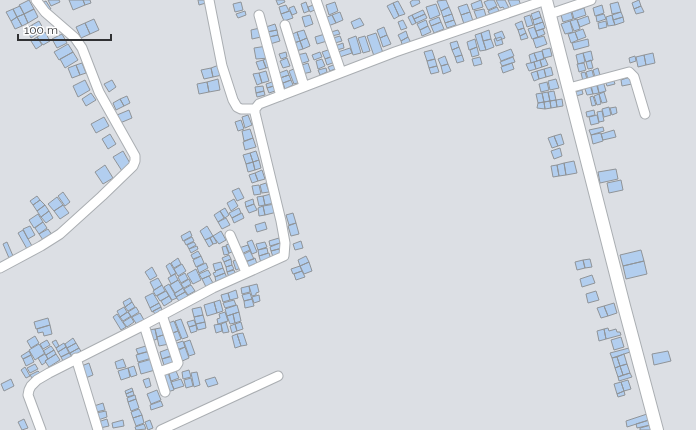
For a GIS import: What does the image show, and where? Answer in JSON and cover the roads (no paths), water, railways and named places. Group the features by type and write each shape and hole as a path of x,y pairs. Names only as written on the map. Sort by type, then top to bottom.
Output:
{"main road":[{"path":"546,0 657,430"}],"street":[{"path":"0,268 42,246 60,234 133,166 135,161 135,156 130,146 99,92 82,48 75,38 45,12 36,0"},
{"path":"209,0 222,66 233,100 237,107 241,109 255,109"},
{"path":"316,0 341,72"},
{"path":"255,109 259,104 394,52 546,0"},
{"path":"550,14 591,0"},
{"path":"259,15 281,96"},
{"path":"285,25 304,86"},
{"path":"568,88 629,72 634,77 645,114"},
{"path":"41,430 28,395 29,390 37,380 76,358 144,325 246,272 284,256 285,243 255,109"},
{"path":"230,235 246,272"},
{"path":"159,372 176,366 178,363 162,315"},
{"path":"144,325 165,392"},
{"path":"76,358 98,430"},
{"path":"161,430 278,376"}]}
